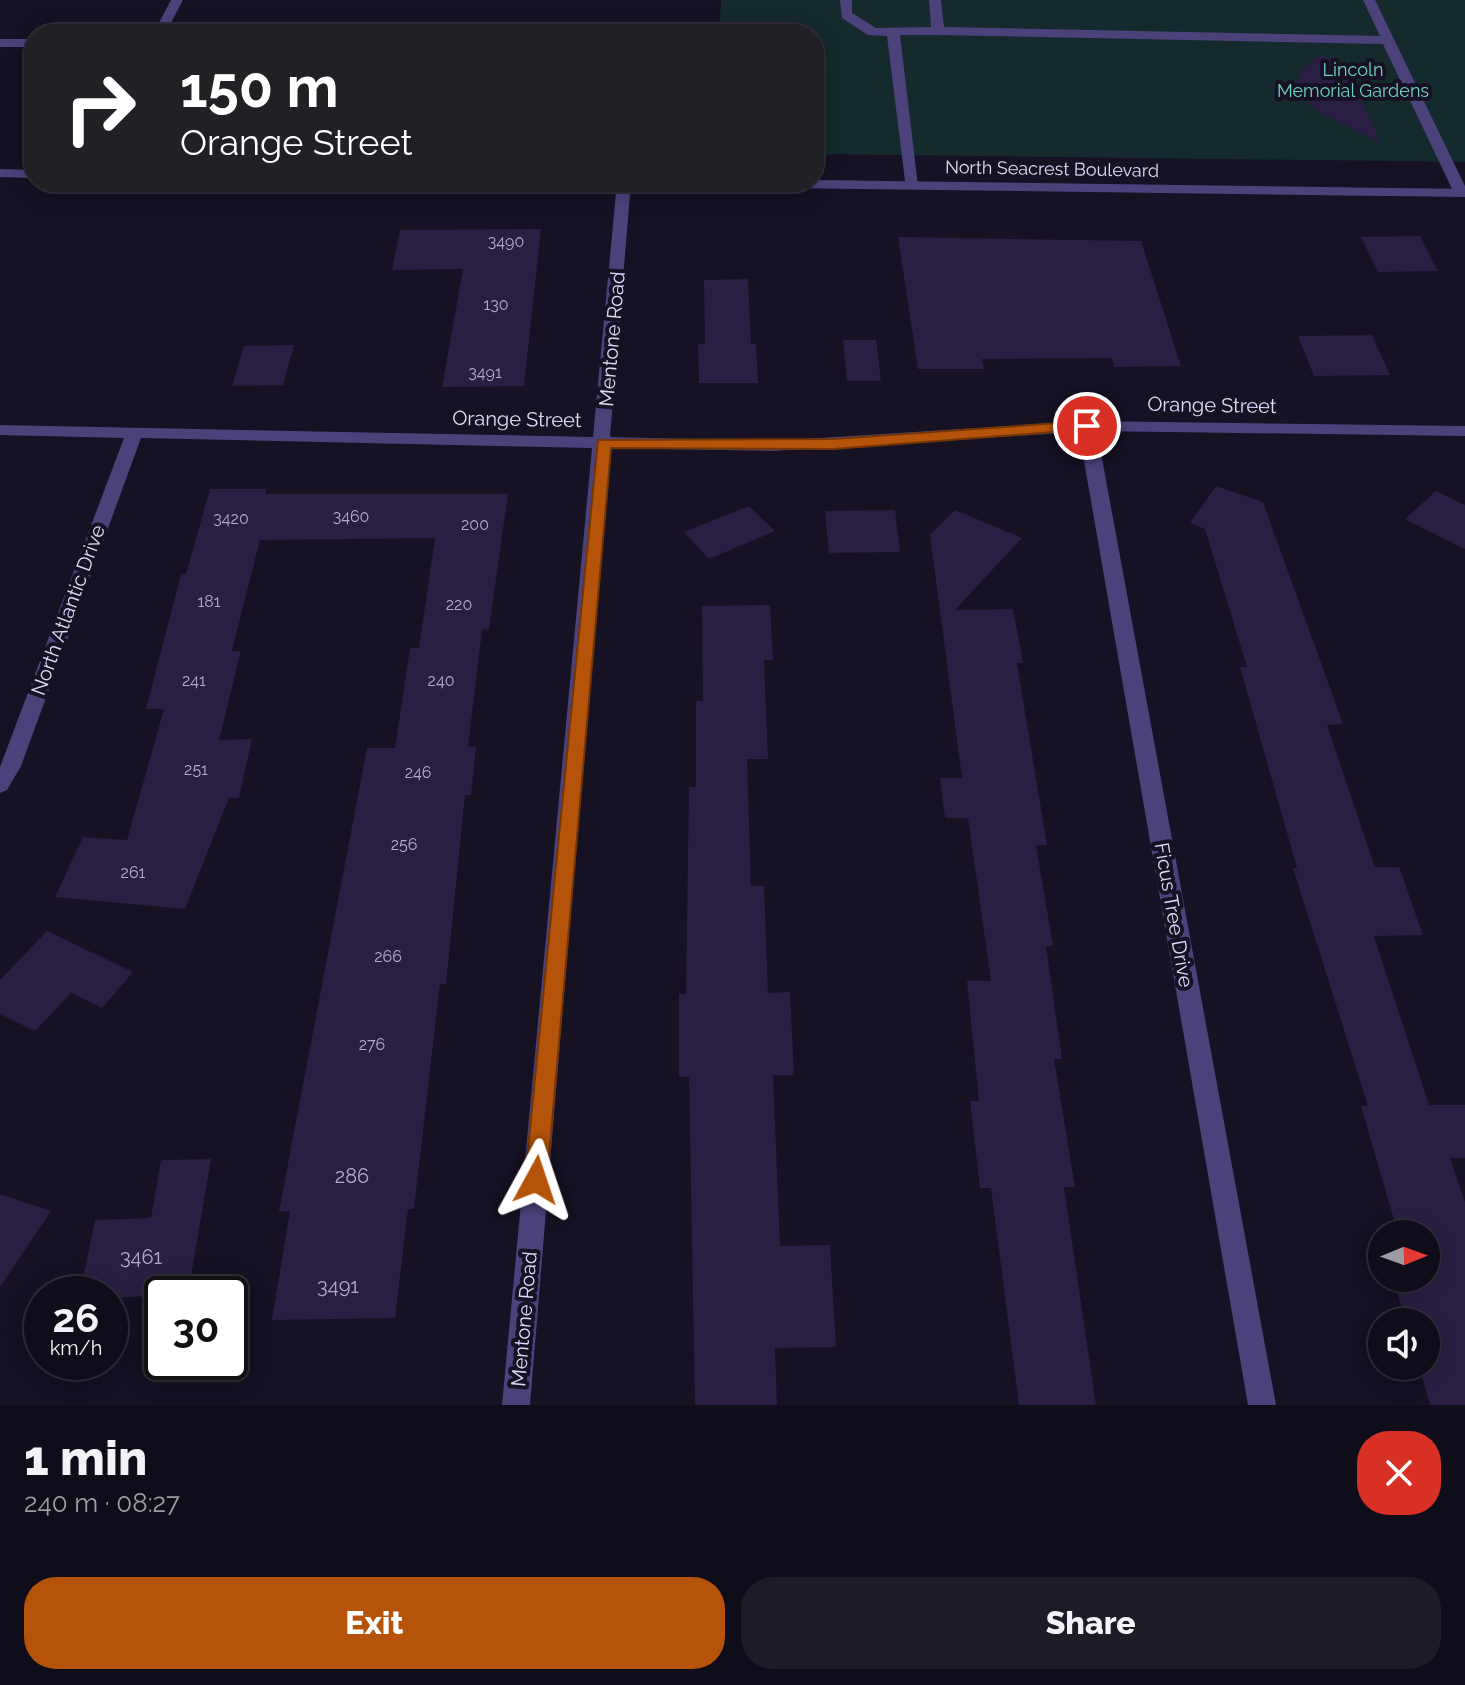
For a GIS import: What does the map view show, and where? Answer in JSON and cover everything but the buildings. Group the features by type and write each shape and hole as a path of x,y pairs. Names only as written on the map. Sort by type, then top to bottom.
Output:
{"street":[{"path":"164,24 177,0"},
{"path":"846,0 846,15 873,32 1388,40"},
{"path":"935,0 938,31"},
{"path":"1369,0 1463,193"},
{"path":"893,32 911,186"},
{"path":"0,43 24,43"},
{"path":"0,173 24,174"},
{"name":"North Seacrest Boulevard","path":"824,185 1463,193"},
{"name":"Mentone Road","path":"516,1405 623,192"},
{"name":"Orange Street","path":"0,430 603,443 834,444 1087,426 1465,431"},
{"name":"Ficus Tree Drive","path":"1087,426 1262,1405"},
{"name":"North Atlantic Drive","path":"0,785 11,766 134,433"}],"green space":[{"name":"Lincoln Memorial Gardens","path":"721,0 1465,0 1465,162 824,154 824,24 720,24"}],"route":[{"path":"536,1180 603,443 834,444 1087,426"}]}
